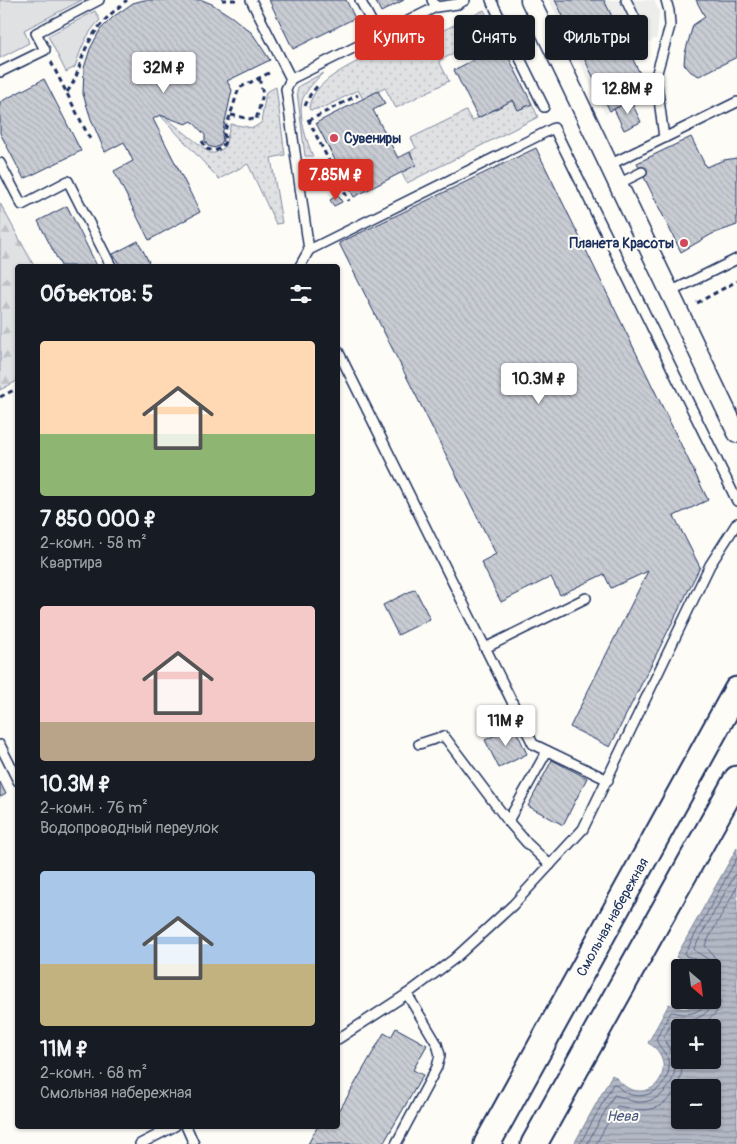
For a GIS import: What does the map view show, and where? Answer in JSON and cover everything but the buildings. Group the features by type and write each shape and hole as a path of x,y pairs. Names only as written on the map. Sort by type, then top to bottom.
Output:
{"main road":[{"name":"Смольная набережная","path":"487,1144 737,690"},
{"path":"534,1144 737,779"}],"street":[{"path":"530,0 737,433"}],"lane":[{"path":"0,72 45,50 36,33 99,0"},
{"path":"251,0 291,79"},
{"path":"360,0 368,15"},
{"path":"415,15 434,4 458,4 465,0"},
{"path":"491,0 544,107"},
{"path":"626,0 633,15"},
{"path":"664,138 656,76 670,26 666,0"},
{"path":"309,250 286,90 291,79 355,48"},
{"path":"609,165 737,102"},
{"path":"301,264 309,250 554,128 737,501"},
{"path":"0,163 22,205 68,181 110,264"},
{"path":"618,184 642,172"},
{"path":"670,292 737,259"},
{"path":"340,355 533,744 608,780"},
{"path":"340,1038 407,994 467,947 513,905 583,829 710,565 737,523"},
{"path":"485,648 586,598"},
{"path":"419,744 444,736 508,821 550,865"},
{"path":"0,746 15,775"},
{"path":"508,821 547,751"},
{"path":"396,1144 436,1067 440,1055 437,1044 407,994"},
{"path":"140,1144 169,1129"},
{"path":"187,1129 194,1144"}],"path":[{"path":"67,92 74,82 86,47 93,35 112,12 127,0"},
{"path":"222,0 237,0"},
{"path":"45,50 90,138"},
{"path":"202,140 207,149 215,151 222,147 226,140 224,134 239,88 284,66"},
{"path":"230,115 256,120 262,94 259,78"},
{"path":"322,80 310,94 306,102 305,112 331,169 349,201"},
{"path":"308,121 358,95"},
{"path":"315,170 331,169 337,164"},
{"path":"697,303 737,281"},
{"path":"0,397 15,390"}],"shaded area":[{"path":"549,0 654,0 659,11 657,38 648,42 648,15 556,15"},
{"path":"578,60 633,60 649,92 605,114"}],"green space":[{"path":"0,0 82,0 24,30 29,43 0,58"},
{"path":"484,10 487,15 474,15"},
{"path":"95,11 100,20 84,42 75,67 66,72 48,36"},
{"path":"454,25 454,53 444,58 444,30"},
{"path":"361,60 441,60 439,61 449,81 396,108 385,88 363,99 358,90 323,108 310,110 312,98 318,88 349,66"},
{"path":"323,73 307,91 301,104 304,127 313,156 305,156 297,91 299,86"},
{"path":"276,87 285,155 271,158 282,223 276,224 248,164 219,179 160,115 210,153 215,153 224,148 231,124 253,128 261,123 266,92"},
{"path":"513,100 518,110 532,104 538,117 407,183 401,172 416,164 410,152 416,148 411,138 466,111 472,121"},
{"path":"0,203 33,264 15,264 15,382 0,390"}],"water":[{"name":"Нева","path":"737,848 737,1144 574,1144 612,1075 630,1089 641,1091 650,1089 657,1084 663,1067 662,1058 657,1050 648,1043 669,1004 671,1005 671,1009 721,1009 721,959 680,959 676,957"}],"place":[{"name":"Сувениры","path":"334,138"},
{"name":"Планета Красоты","path":"684,243"}]}
